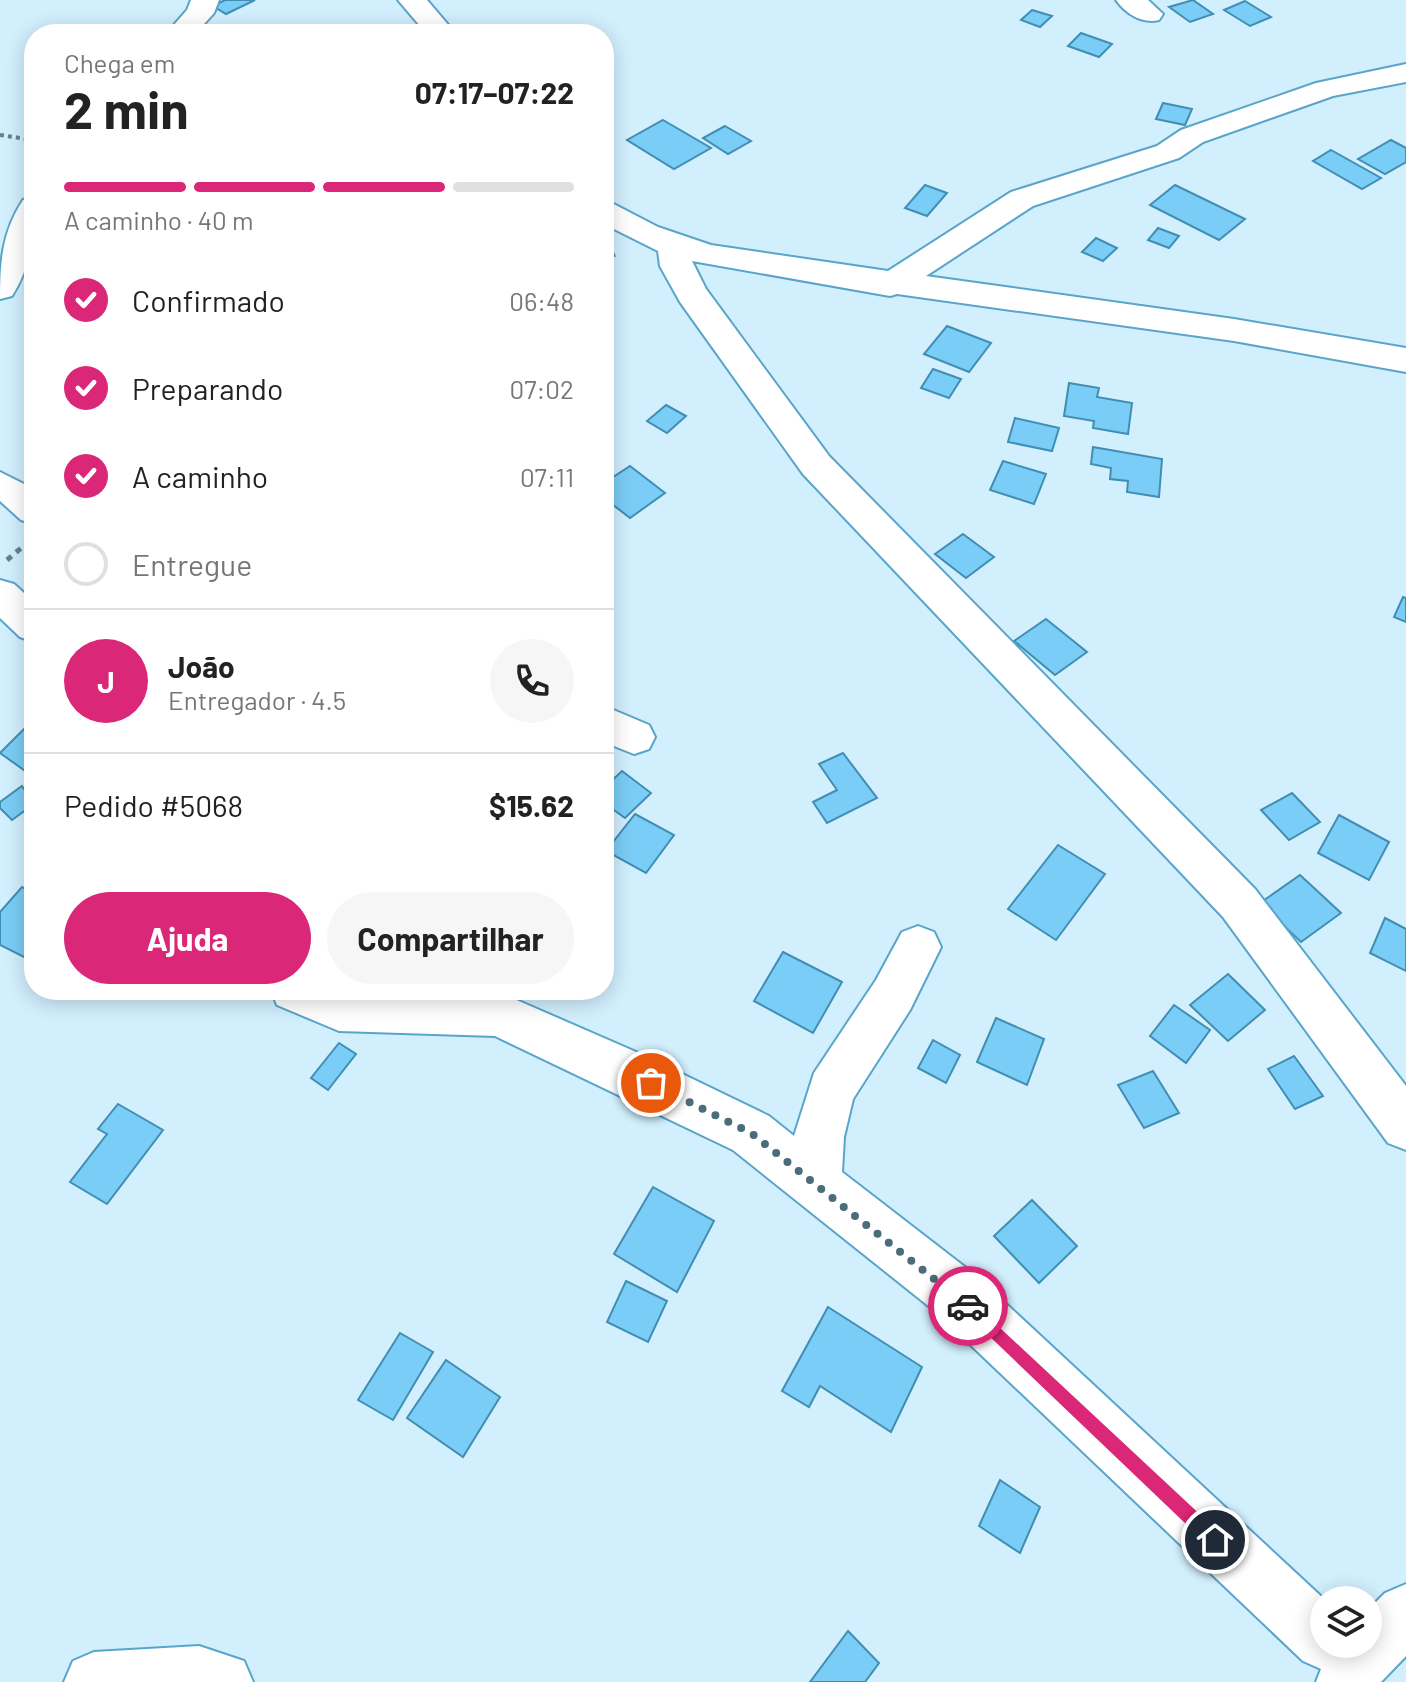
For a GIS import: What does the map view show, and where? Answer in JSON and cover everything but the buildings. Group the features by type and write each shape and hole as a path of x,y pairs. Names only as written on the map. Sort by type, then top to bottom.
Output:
{"street":[{"path":"190,24 200,13 205,0"},
{"path":"412,0 433,24"},
{"path":"890,285 1022,199 1168,152 1192,136 1326,89 1406,73"},
{"path":"614,216 632,230 674,246 724,259 890,285 1234,330 1406,360"},
{"path":"0,288 24,231"},
{"path":"674,246 676,266 692,294 816,465 1239,903 1406,1126"},
{"path":"0,485 24,501"},
{"path":"0,595 24,617"},
{"path":"816,1183 819,1137 831,1090 893,995 918,947"},
{"path":"318,1000 339,1009 498,1014 626,1071 751,1133 955,1293 1310,1631"},
{"path":"1382,1630 1406,1614"},
{"path":"94,1682 199,1676 223,1682"}],"path":[{"path":"0,135 24,139"},
{"path":"0,565 24,545"}],"way so far":[{"path":"651,1083 751,1133 932,1274 968,1306"}],"route":[{"path":"968,1306 1215,1540"}]}
